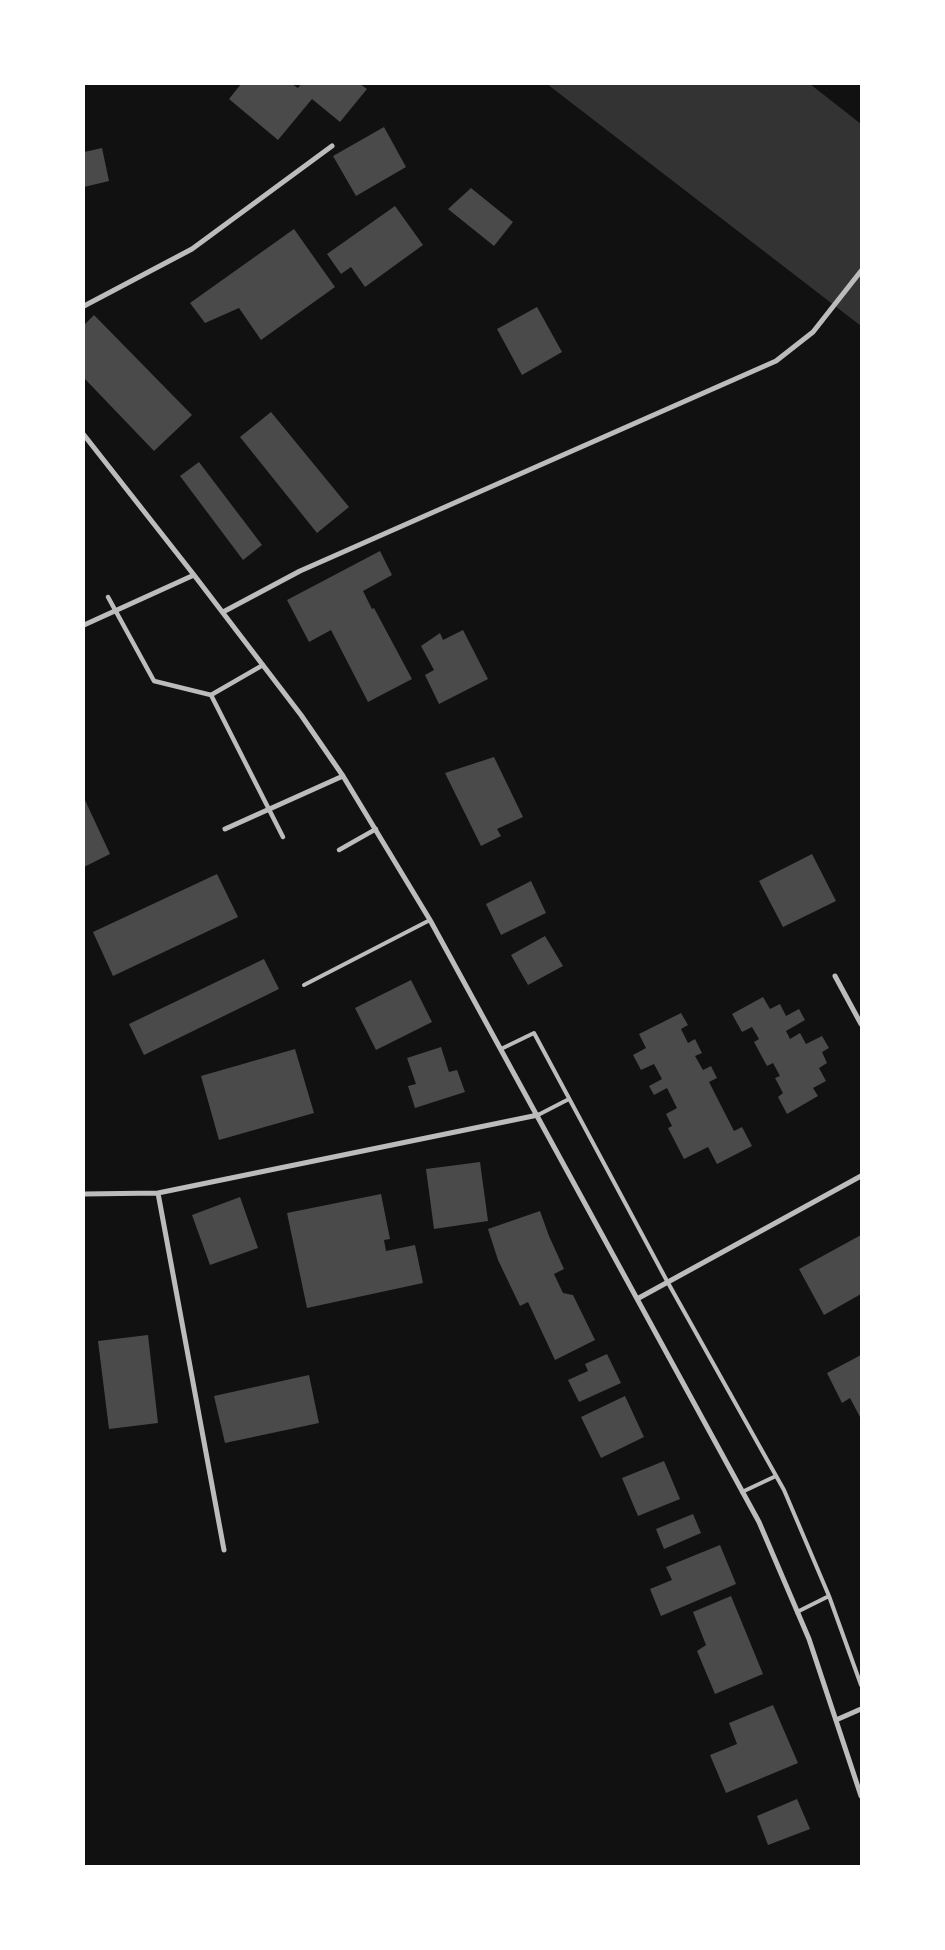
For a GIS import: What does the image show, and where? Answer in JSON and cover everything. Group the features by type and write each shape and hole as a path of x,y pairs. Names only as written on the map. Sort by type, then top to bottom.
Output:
{"street":[{"path":"84,306 192,249 332,146"},
{"path":"223,612 300,571 776,361 813,332 861,271"},
{"path":"84,435 194,574 301,715 343,776 430,920 759,1522 809,1639 861,1796"},
{"path":"84,625 194,574"},
{"path":"108,597 154,681 211,695 263,665"},
{"path":"211,695 283,837"},
{"path":"225,829 343,776"},
{"path":"339,850 376,829"},
{"path":"835,976 861,1024"},
{"path":"84,1194 158,1193 538,1115"},
{"path":"637,1299 861,1176"},
{"path":"158,1193 224,1550"},
{"path":"836,1720 861,1709"}],"lane":[{"path":"304,985 430,920"},
{"path":"502,1049 534,1033 667,1281 784,1490 829,1596 861,1685"},
{"path":"538,1115 569,1099"},
{"path":"742,1492 776,1476"},
{"path":"797,1612 829,1596"}],"shaded area":[{"path":"547,84 810,84 861,124 861,326"}],"building":[{"path":"241,84 292,84 298,88 301,84 360,84 367,89 340,122 312,99 278,140 229,99"},
{"path":"384,127 406,167 356,196 333,156"},
{"path":"102,148 109,181 84,187 84,152"},
{"path":"471,188 513,222 494,246 448,209"},
{"path":"395,206 423,245 365,287 351,267 341,274 327,254"},
{"path":"294,229 335,287 261,340 239,308 205,323 190,303"},
{"path":"537,307 562,352 522,375 497,329"},
{"path":"94,315 192,415 154,451 84,378 84,325"},
{"path":"271,412 349,507 317,533 240,437"},
{"path":"199,462 262,545 243,560 180,476"},
{"path":"380,551 392,575 363,591 412,679 368,702 331,630 309,642 287,600"},
{"path":"463,630 488,679 439,704 425,675 434,670 421,646 440,633 443,640"},
{"path":"494,757 523,817 497,829 501,836 481,846 445,773"},
{"path":"84,798 110,854 84,867"},
{"path":"812,854 836,901 783,927 759,881"},
{"path":"217,874 238,917 113,976 93,932"},
{"path":"531,881 546,913 501,935 486,904"},
{"path":"545,936 563,966 528,985 511,955"},
{"path":"264,959 279,989 144,1055 129,1024"},
{"path":"411,980 432,1022 376,1050 355,1008"},
{"path":"763,997 770,1009 780,1004 786,1016 799,1009 805,1020 786,1031 790,1039 800,1033 806,1044 822,1036 829,1048 822,1052 827,1063 819,1068 826,1081 813,1088 818,1096 787,1114 778,1097 783,1093 775,1078 780,1076 773,1063 767,1066 754,1042 759,1039 752,1027 742,1032 732,1014"},
{"path":"681,1013 688,1025 681,1029 688,1043 695,1039 702,1053 695,1056 703,1070 711,1066 717,1078 709,1082 734,1131 742,1127 752,1146 717,1164 708,1147 684,1159 668,1128 672,1126 666,1114 677,1108 667,1088 654,1095 649,1086 662,1079 654,1064 641,1070 633,1055 646,1048 639,1034"},
{"path":"441,1047 449,1072 457,1070 465,1092 415,1108 408,1086 416,1084 407,1058"},
{"path":"295,1049 314,1113 219,1140 201,1076"},
{"path":"480,1162 488,1221 434,1229 426,1169"},
{"path":"381,1194 390,1239 384,1240 386,1251 415,1245 423,1283 307,1308 287,1213"},
{"path":"240,1197 258,1248 210,1265 192,1215"},
{"path":"540,1211 564,1269 554,1274 563,1293 573,1295 595,1340 555,1360 528,1302 520,1306 498,1260 488,1229"},
{"path":"861,1235 861,1294 824,1315 799,1269"},
{"path":"148,1335 158,1423 109,1429 98,1341"},
{"path":"607,1354 621,1383 579,1402 568,1380 588,1371 585,1364"},
{"path":"861,1355 861,1419 850,1398 842,1403 827,1373"},
{"path":"309,1375 319,1423 225,1443 214,1396"},
{"path":"625,1396 644,1437 601,1458 581,1417"},
{"path":"664,1461 680,1499 638,1516 622,1478"},
{"path":"693,1514 701,1533 664,1549 656,1529"},
{"path":"720,1545 736,1584 661,1616 650,1589 672,1580 666,1567"},
{"path":"731,1596 763,1674 715,1694 697,1651 706,1645 693,1612"},
{"path":"773,1705 798,1763 726,1793 710,1755 737,1744 729,1723"},
{"path":"797,1799 810,1829 768,1845 757,1816"}]}
